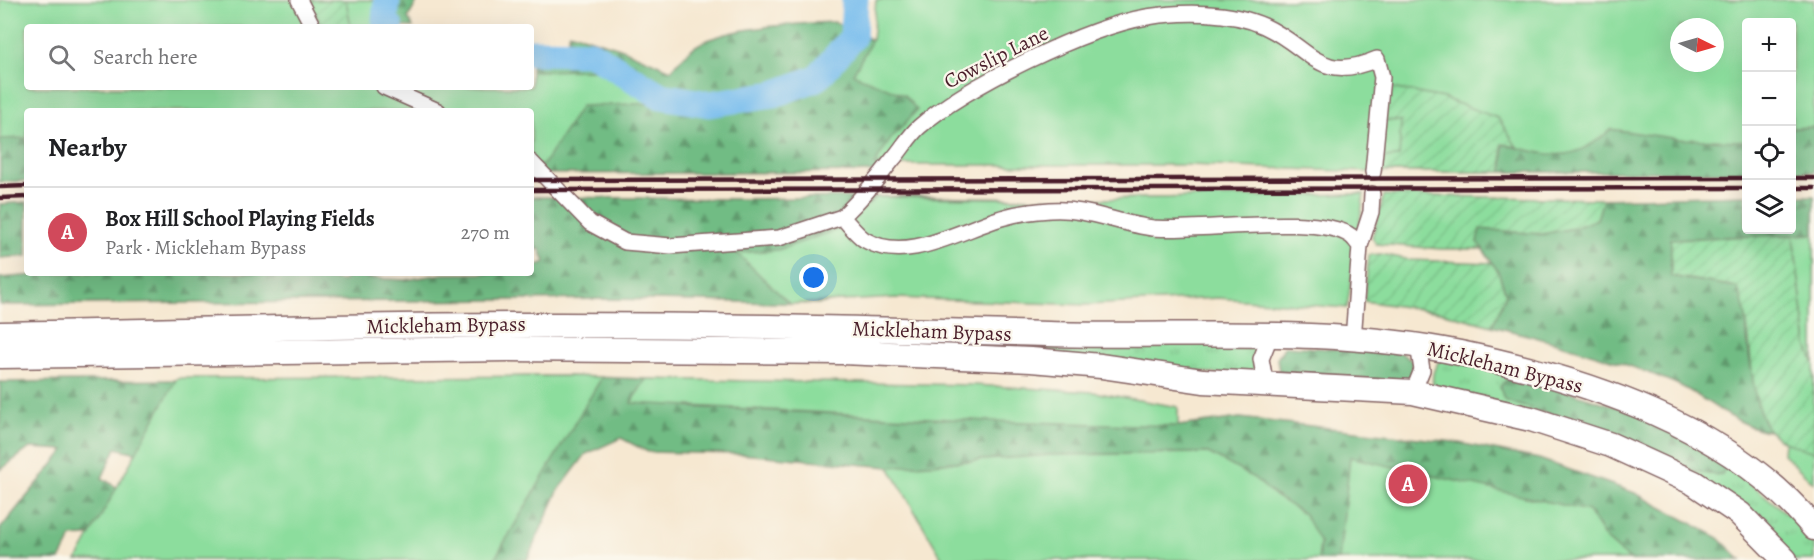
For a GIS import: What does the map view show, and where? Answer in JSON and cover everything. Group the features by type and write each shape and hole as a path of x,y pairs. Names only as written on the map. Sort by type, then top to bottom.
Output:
{"highway":[{"name":"Mickleham Bypass","path":"0,334 512,324 816,327 1087,335 1271,334 1418,345 1497,361 1597,391 1666,417 1721,447 1772,486 1801,512 1814,528"},
{"name":"Mickleham Bypass","path":"0,356 508,349 842,352 1042,361 1101,366 1203,381 1413,392 1531,419 1611,445 1694,483 1740,514 1785,560"}],"street":[{"path":"299,0 311,24"},
{"name":"Cowslip Lane","path":"534,165 590,223 625,242 671,246 779,238 842,217 865,196 917,129 949,104 1074,40 1146,17 1207,13 1263,26 1336,69 1356,68 1377,59 1382,77 1374,172"},
{"path":"391,90 431,108"},
{"path":"1353,340 1360,246 1371,212 1372,194"},
{"path":"842,217 865,240 894,248 924,245 1005,217 1052,209 1097,215 1150,228 1192,230 1231,225 1314,226 1351,236 1360,246"},
{"path":"1266,386 1261,359 1271,334"},
{"path":"1413,392 1422,370 1418,345"}],"green space":[{"path":"0,0 380,0 380,24 24,24 24,90 534,90 534,71 595,70 658,103 581,106 543,165 534,165 534,108 24,108 24,138 0,139"},
{"path":"308,0 346,0 350,24 321,24"},
{"path":"346,0 418,0 408,18 411,24 350,24"},
{"path":"876,0 1814,0 1814,127 1796,128 1796,18 1742,18 1742,141 1679,139 1611,129 1597,141 1572,153 1547,154 1503,144 1503,172 1368,172 1188,165 874,165 890,140 917,110 904,95 853,74 872,40"},
{"path":"834,22 872,40 854,74 938,92 913,148 893,172 534,174 534,108 531,108 531,90 534,90 534,65 564,63 569,32 620,48 671,70 690,50 703,42 739,31"},
{"path":"0,65 24,85 24,90 27,90 27,108 24,108 24,181 0,182"},
{"path":"1386,87 1443,98 1498,118 1517,147 1502,144 1503,172 1380,172 1381,158 1399,157 1401,121 1382,120"},
{"path":"1814,127 1814,172 1796,172 1796,128"},
{"path":"1610,129 1679,139 1742,140 1742,172 1503,172 1502,144 1534,152 1559,154 1571,153 1596,141"},
{"path":"1364,194 820,304 611,299 0,305 0,278 24,276 296,276 343,281 349,276 405,280 430,276 534,276 534,267 545,262 540,249 534,250 534,197 744,199 913,196 1102,199"},
{"path":"1364,194 1347,308 1218,298 1087,305 896,298 790,304 737,253 778,250 839,229 877,197 1102,199"},
{"path":"1384,195 1603,199 1597,219 1574,228 1542,234 1480,229 1477,241 1483,249 1441,249 1376,244 1372,237"},
{"path":"1742,195 1742,234 1796,234 1796,196 1814,196 1814,234 1671,239 1671,276 1737,287 1745,309 1753,378 1770,431 1731,417 1684,388 1650,373 1583,351 1492,326 1506,295 1498,271 1477,241 1480,229 1541,234 1574,228 1597,219 1603,199"},
{"path":"24,202 24,256 0,258 0,204"},
{"path":"1814,234 1814,364 1807,345 1793,235"},
{"path":"1793,235 1807,345 1814,364 1814,452 1778,438 1769,430 1761,415 1753,380 1747,321 1737,287 1671,276 1671,239"},
{"path":"1381,254 1411,260 1492,263 1498,271 1506,295 1492,326 1440,312 1364,301 1369,255"},
{"path":"815,341 1250,342 1255,348 1254,372 1249,376"},
{"path":"1285,346 1401,353 1412,361 1411,377 1404,382 1290,375 1279,371 1277,358"},
{"path":"1442,358 1525,378 1541,414 1594,426 1652,450 1683,467 1727,464 1797,522 1814,542 1814,560 1793,560 1703,483 1434,392 1433,374"},
{"path":"566,376 672,380 689,407 991,421 1178,426 1240,418 1454,442 1539,459 1635,493 1719,538 1741,560 1630,560 1605,538 1597,525 1351,458 1339,560 1318,560 1320,543 1275,496 1254,478 1208,453 1052,455 889,467 741,454 648,452 621,438 586,454 558,491 527,560 420,560 151,456 116,448 102,478 144,505 116,534 72,537 60,560 0,560 0,529 65,450 30,448 0,470 0,382"},
{"path":"602,377 494,560 77,560 177,378"},
{"path":"1525,378 1646,416 1727,464 1722,474 1708,474 1692,470 1608,431 1504,400 1500,387 1507,379"},
{"path":"646,379 974,385 1093,392 1178,407 1178,426 991,421 631,403"},
{"path":"1784,441 1814,452 1814,483 1783,454"},
{"path":"1208,453 1254,478 1275,496 1304,514 1320,543 1318,560 943,560 889,467 1052,455"},
{"path":"1350,457 1588,511 1605,538 1630,560 1339,560"}],"waterway":[{"path":"387,0 385,20 388,24"},
{"path":"534,52 591,53 661,96 709,104 774,94 817,78 853,37 855,0"}],"railway":[{"path":"534,180 1742,178"},
{"path":"1796,178 1814,178"},
{"path":"0,187 24,186"},
{"path":"534,190 1742,188"},
{"path":"1796,188 1814,188"},
{"path":"0,198 24,197"}],"place":[{"name":"Box Hill School Playing Fields","path":"1408,484"}]}
